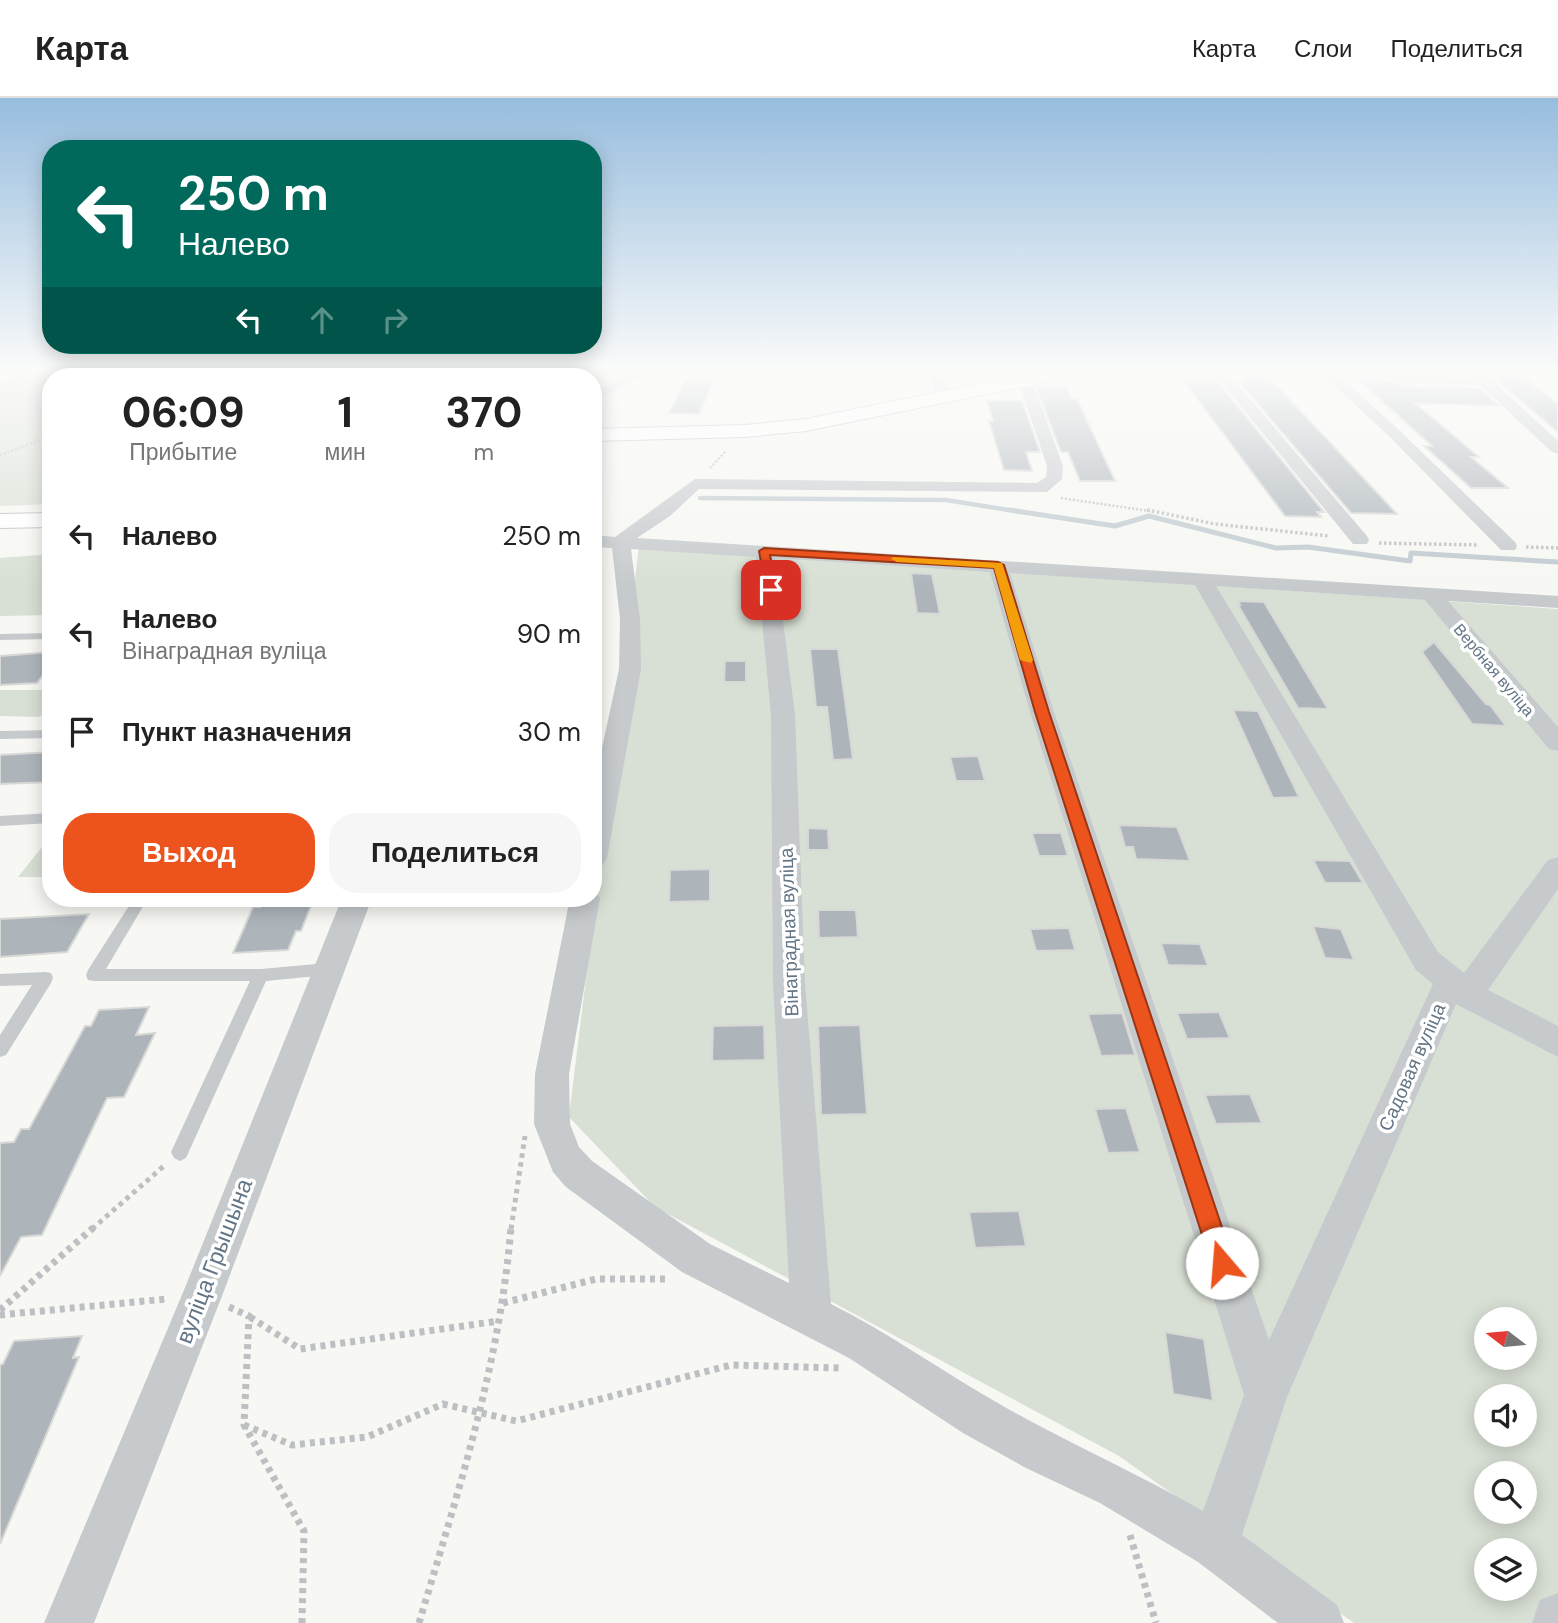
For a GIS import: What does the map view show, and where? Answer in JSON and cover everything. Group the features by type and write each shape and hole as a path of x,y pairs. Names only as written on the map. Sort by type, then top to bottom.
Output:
{"street":[{"path":"621,541 664,512 695,484 1041,488 1054,479 1055,466 1047,443"},
{"path":"1278,443 1360,540"},
{"path":"1404,443 1507,546"},
{"path":"0,521 42,520"},
{"path":"602,541 1200,577 1432,596 1558,603"},
{"path":"602,812 630,668 630,620 621,541"},
{"name":"Вінаградная вуліца","path":"764,551 783,715 789,983 811,1314"},
{"path":"998,565 1042,712 1266,1395"},
{"name":"Садовая вуліца","path":"1200,577 1290,724 1413,942 1432,967 1459,988 1266,1395 1215,1545"},
{"name":"Вербная вуліца","path":"1432,596 1558,743"},
{"path":"1558,867 1459,988 1558,1042"},
{"name":"вуліца Грышына","path":"69,1623 202,1296 353,907"},
{"path":"584,907 552,1074 552,1124 566,1159 579,1174 696,1258 811,1314 911,1371 979,1416 1042,1452 1116,1487 1215,1545 1319,1623"},
{"path":"1557,1623 1558,1618"}],"lane":[{"path":"0,637 42,636"},
{"path":"0,735 42,734"},
{"path":"0,821 42,819"},
{"path":"136,907 94,975 261,975 327,969"},
{"path":"180,1152 261,975"},
{"path":"0,980 45,978 0,1050"}],"path":[{"path":"0,455 32,443"},
{"path":"695,484 734,443"},
{"path":"1041,488 1061,498 1119,504 1215,524 1360,540 1558,548"},
{"path":"419,1623 482,1413 503,1303 519,1155 534,1110 552,1074"},
{"path":"0,1312 180,1152"},
{"path":"503,1303 596,1279 673,1279"},
{"path":"0,1312 202,1296 249,1316 300,1349 499,1321"},
{"path":"249,1316 244,1425 304,1531 302,1623"},
{"path":"244,1425 292,1445 367,1437 443,1404 516,1421 731,1365 855,1369"},
{"path":"1116,1487 1156,1623"}],"shaded area":[{"path":"0,443 42,443 42,504 0,506"},
{"path":"639,546 1558,609 1558,1623 1354,1623 1119,1456 655,1207 569,1117 595,907 602,907 602,848"},
{"path":"42,555 42,615 0,616 0,558"},
{"path":"0,690 42,690 42,715 0,716"},
{"path":"42,847 42,877 18,877"}],"building":[{"path":"996,443 1037,443 1040,452 1026,452 1032,471 1004,470"},
{"path":"1058,443 1097,443 1115,481 1080,481 1068,452 1061,452"},
{"path":"1231,443 1268,443 1324,512 1317,512 1321,517 1285,516"},
{"path":"1291,443 1331,443 1397,514 1351,513"},
{"path":"1429,443 1463,443 1479,457 1471,457 1508,488 1471,488 1424,446 1432,446"},
{"path":"911,573 932,574 940,614 917,613"},
{"path":"1238,601 1264,602 1328,709 1298,708"},
{"path":"1434,642 1506,726 1472,724 1422,652"},
{"path":"810,649 838,649 853,759 833,760 827,707 816,707"},
{"path":"42,653 42,676 37,683 0,685 0,656"},
{"path":"725,661 746,661 746,682 724,682"},
{"path":"1233,710 1258,711 1299,797 1273,798"},
{"path":"42,753 42,782 0,784 0,755"},
{"path":"978,756 985,781 956,781 950,757"},
{"path":"1119,825 1177,827 1190,861 1136,859 1133,847 1125,847"},
{"path":"808,828 828,829 829,850 808,850"},
{"path":"1032,833 1061,833 1068,856 1039,856"},
{"path":"1313,860 1350,861 1363,883 1325,883"},
{"path":"710,869 710,901 669,902 670,870"},
{"path":"253,907 310,907 301,931 296,931 288,950 233,953"},
{"path":"818,910 856,910 858,937 819,938"},
{"path":"89,914 67,952 0,957 0,919"},
{"path":"1313,926 1341,929 1354,960 1325,958"},
{"path":"1069,928 1075,950 1036,951 1030,929"},
{"path":"1161,943 1200,944 1208,966 1168,965"},
{"path":"149,1007 136,1035 155,1033 124,1097 107,1098 42,1235 21,1237 0,1276 0,1143 14,1142 21,1129 29,1129 85,1026 91,1026 99,1010"},
{"path":"1219,1012 1230,1038 1187,1039 1177,1013"},
{"path":"1122,1013 1135,1055 1101,1056 1088,1014"},
{"path":"764,1025 765,1060 712,1061 713,1026"},
{"path":"860,1025 867,1114 821,1115 818,1026"},
{"path":"1250,1094 1262,1123 1216,1124 1205,1095"},
{"path":"1126,1108 1140,1152 1108,1153 1095,1109"},
{"path":"1019,1211 1026,1246 975,1248 969,1212"},
{"path":"1165,1332 1204,1339 1213,1401 1173,1394"},
{"path":"82,1336 73,1358 79,1357 0,1544 0,1365 14,1341"}],"waterway":[{"path":"700,498 946,500 1021,512"},
{"path":"1010,510 1115,526 1149,516 1276,548 1308,547 1410,561 1411,553 1558,562"}],"slow traffic":[{"path":"897,559 998,565 1027,660"}],"route":[{"path":"771,590 764,551 998,565 1042,712 1222,1263"}]}
